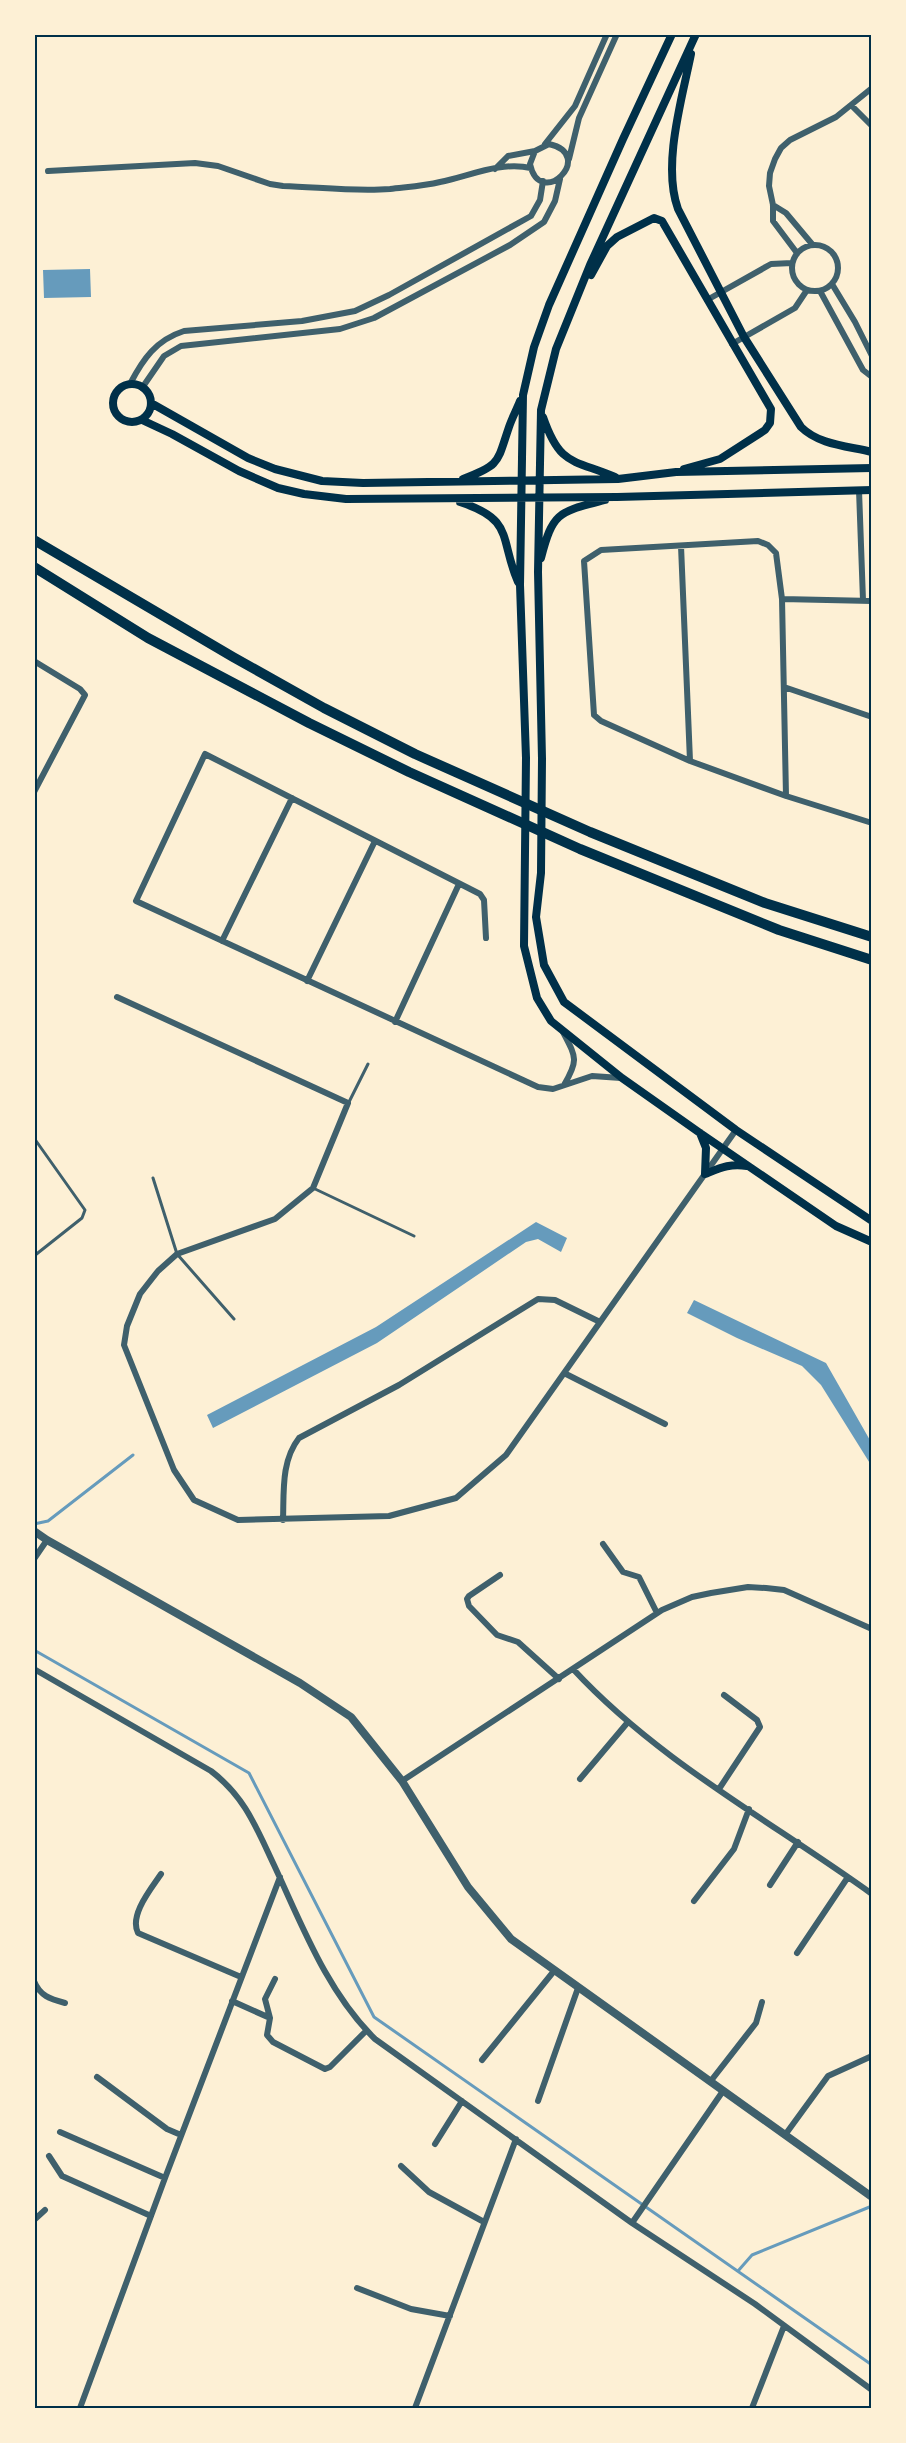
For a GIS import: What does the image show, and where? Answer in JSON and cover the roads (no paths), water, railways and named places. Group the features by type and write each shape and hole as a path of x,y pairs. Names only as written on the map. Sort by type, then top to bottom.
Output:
{"highway":[{"path":"34,540 233,657 324,708 415,754 579,827 765,903 872,937"},
{"path":"34,567 148,638 409,772 580,849 779,930 872,960"}],"main road":[{"path":"457,481 482,472 502,453 509,428 523,395 534,347 549,305 672,34"},
{"path":"695,37 678,119 672,189 678,209 720,293 789,410 810,436 872,452"},
{"path":"695,37 572,308 556,350 541,410 538,572 542,759 541,873 536,917 544,965 564,1002 736,1130 872,1221"},
{"path":"572,308 607,246 617,237 654,218 658,218 666,226 771,409 770,423 765,430 720,459 675,472"},
{"path":"130,384 142,388 150,397 151,403 149,413 142,420 129,423 118,417 114,411 115,395 121,388 130,384"},
{"path":"523,395 520,585 526,758 524,946 537,998 551,1021 622,1078 836,1226 872,1242"},
{"path":"151,403 261,464 306,478 363,483 539,480 618,478 675,472 872,468"},
{"path":"541,410 550,438 568,460 618,478"},
{"path":"142,420 238,471 278,488 346,499 539,498 872,490"},
{"path":"538,572 550,527 557,518 570,510 617,496"},
{"path":"452,499 483,510 501,526 509,561 520,585"},
{"path":"700,1133 706,1148 705,1174 734,1164 752,1167"}],"street":[{"path":"560,179 543,181 534,174 531,159 535,151 544,144 575,106 607,34"},
{"path":"142,388 164,356 181,346 340,329 374,318 510,244 544,222 555,201 560,179 567,169 579,118 617,34"},
{"path":"797,253 773,221 773,205 769,186 770,173 781,148 790,140 836,117 872,88"},
{"path":"852,106 872,126"},
{"path":"544,144 553,144 563,151 568,163"},
{"path":"495,169 508,156 535,151"},
{"path":"48,171 195,163 218,166 270,184 283,186 386,189 441,182 465,174 513,166 531,168"},
{"path":"130,384 148,352 170,336 195,330 325,318 355,311 389,295 531,216 540,200 543,181"},
{"path":"773,205 786,213 812,244 826,247 836,257 838,271 832,284 820,291 801,287 793,276 792,263 797,253 812,244"},
{"path":"707,300 771,264 792,263"},
{"path":"832,284 872,356"},
{"path":"732,344 795,308 807,290"},
{"path":"820,291 863,370 872,377"},
{"path":"859,490 863,600"},
{"path":"786,796 782,599 776,553 768,545 758,541 601,550 584,561 594,716 690,761 786,796 872,823"},
{"path":"681,546 690,761"},
{"path":"782,599 872,601"},
{"path":"34,661 86,695 34,792"},
{"path":"784,687 871,716"},
{"path":"486,938 484,900 480,894 205,754 136,901 538,1087 553,1089 592,1076 622,1078"},
{"path":"222,941 292,798"},
{"path":"307,981 375,840"},
{"path":"395,1022 459,884"},
{"path":"117,997 348,1103 313,1188 275,1220 177,1254 158,1271 140,1294 127,1326 124,1345 174,1470 194,1500 238,1520 388,1516 456,1498 506,1455 736,1130"},
{"path":"562,1030 574,1051 576,1062 563,1085"},
{"path":"283,1520 289,1450 299,1438 399,1384 538,1299 555,1300 600,1322"},
{"path":"564,1373 665,1424"},
{"path":"34,1531 294,1679 351,1717 402,1781 468,1887 511,1939 872,2197"},
{"path":"34,1559 47,1540"},
{"path":"603,1544 623,1572 639,1577 657,1613"},
{"path":"500,1575 469,1596 467,1599 470,1606 497,1635 518,1642 559,1678"},
{"path":"402,1781 657,1613 692,1597 748,1587 784,1590 872,1629"},
{"path":"34,1669 211,1771 230,1785 243,1803 323,1968 354,2018 366,2031 401,2060 632,2223 755,2304 872,2390"},
{"path":"573,1669 596,1695 672,1758 872,1894"},
{"path":"719,1789 760,1727 757,1720 724,1695"},
{"path":"580,1779 628,1722"},
{"path":"694,1902 734,1849 749,1809"},
{"path":"770,1885 798,1842"},
{"path":"161,1874 137,1917 135,1924 138,1933 241,1977"},
{"path":"80,2409 181,2135 280,1877"},
{"path":"797,1953 848,1877"},
{"path":"482,2060 554,1971"},
{"path":"275,1979 265,1999 270,2018 267,2030 268,2039 325,2069 330,2067 366,2031"},
{"path":"34,1981 38,1990 47,1998 64,2003"},
{"path":"538,2101 578,1988"},
{"path":"232,2001 270,2018"},
{"path":"711,2082 756,2023 762,2002"},
{"path":"785,2135 828,2076 872,2056"},
{"path":"97,2077 167,2128 181,2135"},
{"path":"632,2223 723,2091"},
{"path":"435,2144 462,2101"},
{"path":"60,2132 165,2178"},
{"path":"415,2409 516,2139"},
{"path":"48,2156 62,2176 151,2216"},
{"path":"401,2166 429,2192 484,2222"},
{"path":"34,2220 45,2210"},
{"path":"357,2288 411,2309 450,2316"},
{"path":"752,2409 784,2326"}],"lane":[{"path":"348,1103 368,1064"},
{"path":"34,1138 84,1210 82,1218 34,1256"},
{"path":"153,1178 177,1254 234,1319"},
{"path":"313,1188 414,1236"}],"water":[{"path":"90,269 91,297 44,298 43,270"},
{"path":"536,1222 567,1238 561,1252 538,1239 526,1242 377,1343 213,1428 207,1415 376,1327"},
{"path":"694,1300 826,1363 871,1442 871,1465 821,1385 802,1366 687,1313"}],"waterway":[{"path":"34,1524 48,1521 133,1455"},
{"path":"34,1650 249,1773 374,2017 872,2365"},
{"path":"738,2271 752,2255 872,2206"}]}
